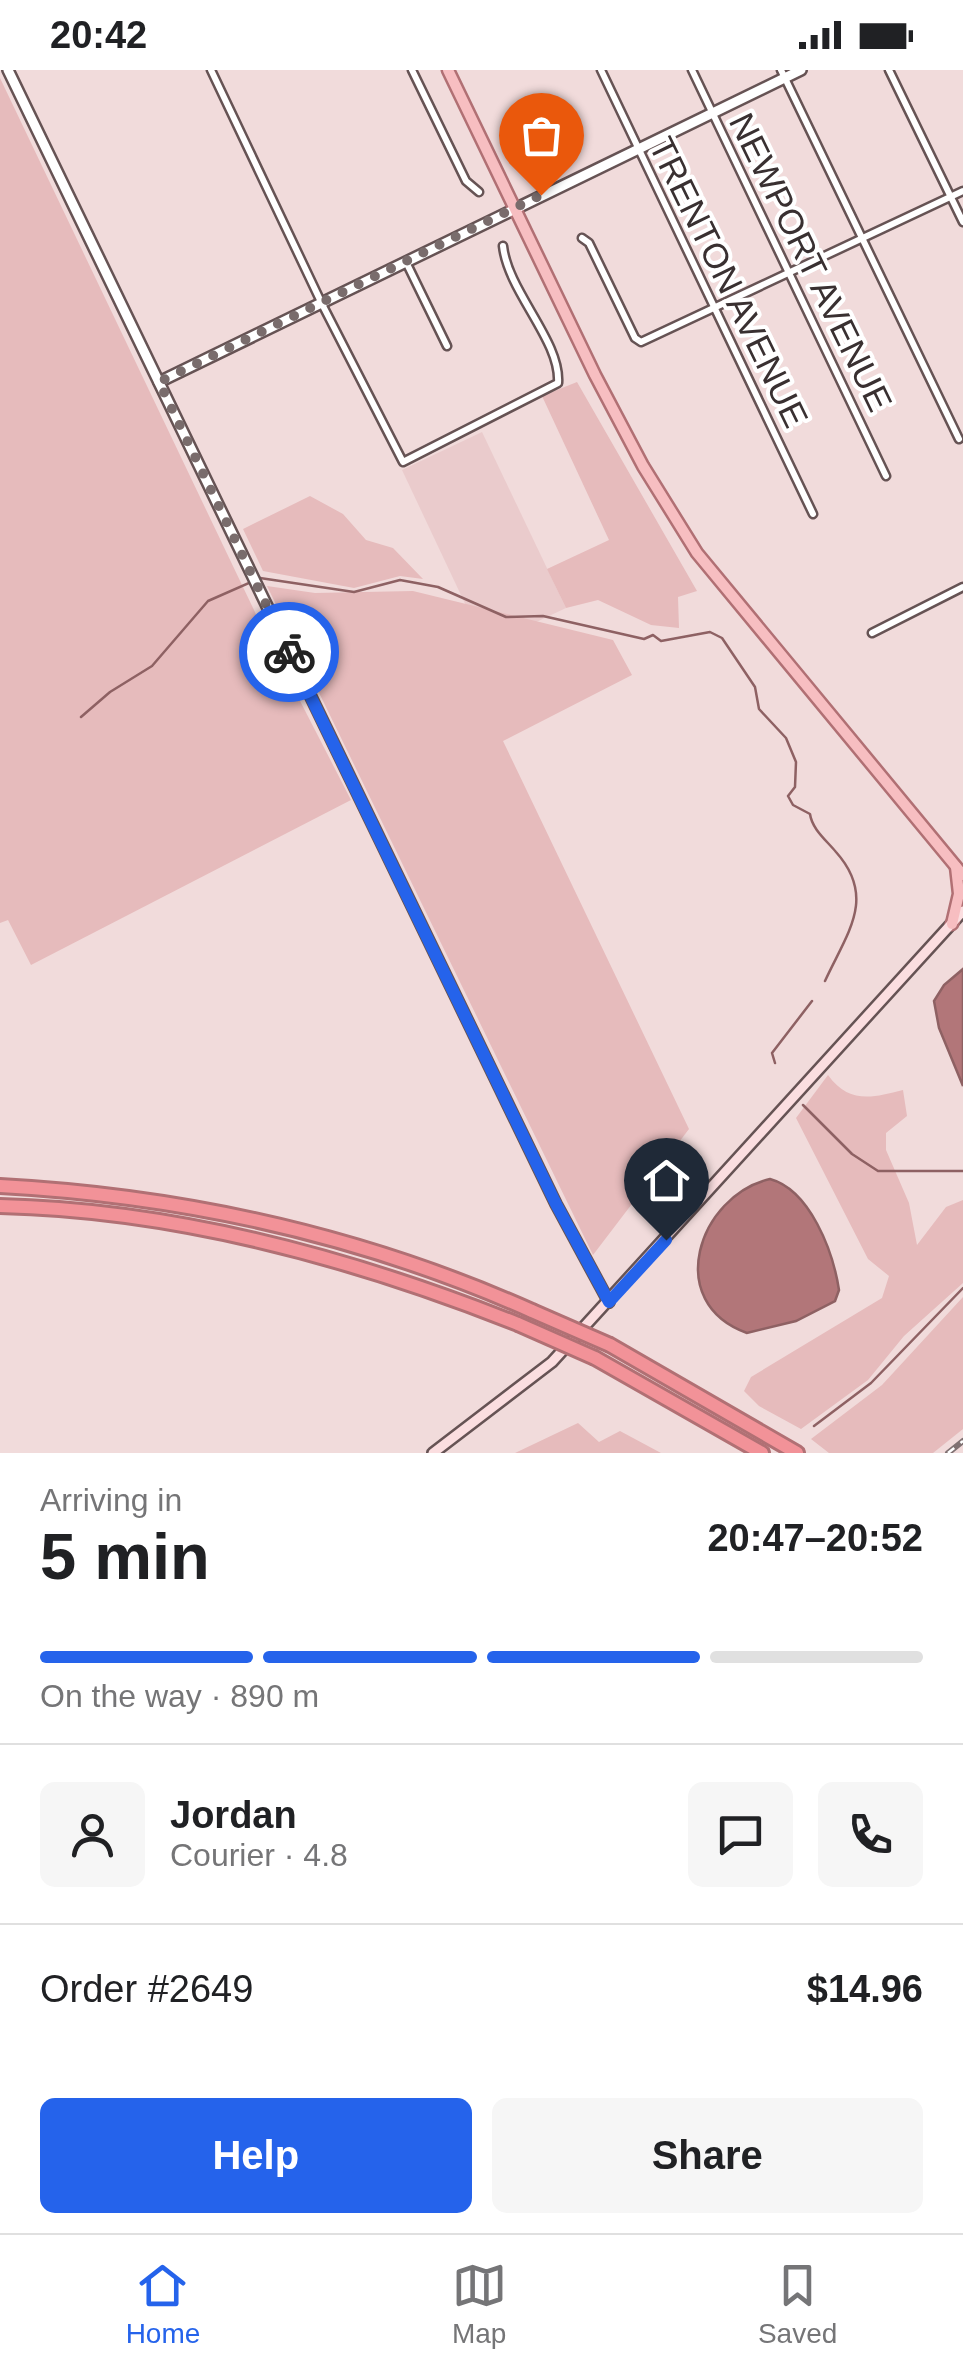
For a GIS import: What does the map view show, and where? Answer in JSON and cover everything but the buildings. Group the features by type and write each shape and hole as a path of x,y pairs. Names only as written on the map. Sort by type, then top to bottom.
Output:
{"highway":[{"path":"0,1186 178,1204 308,1231 455,1277 610,1345 797,1453"},
{"path":"0,1206 100,1214 311,1254 518,1324 596,1358 762,1453"}],"main road":[{"path":"448,70 642,466 698,554 961,869 957,922"},
{"path":"433,1453 552,1362 963,911"}],"street":[{"path":"8,70 539,1169 609,1302"},
{"path":"211,70 322,304 403,462 558,383 550,352 508,269 504,246"},
{"path":"412,70 466,180 479,192"},
{"name":"TRENTON AVENUE","path":"601,70 813,514"},
{"name":"NEWPORT AVENUE","path":"692,70 886,476"},
{"path":"159,382 783,74 801,70"},
{"path":"890,70 963,222"},
{"path":"783,74 959,439"},
{"path":"582,238 641,342 963,190"},
{"path":"406,261 447,346"},
{"path":"872,633 963,587"}],"shaded area":[{"path":"0,78 263,629 351,800 31,965 8,920 0,923"},
{"path":"577,382 697,591 678,597 679,628 651,625 598,600 566,608 547,569 609,540 542,396"},
{"path":"482,432 566,608 485,646 402,470"},
{"path":"310,496 343,514 366,540 393,548 423,579 400,576 354,588 263,571 243,529"},
{"path":"267,586 315,593 413,591 613,640 632,675 503,741 689,1129 593,1255"},
{"path":"963,969 963,1086 939,1028 934,1001 944,985"},
{"path":"828,1075 853,1095 903,1090 907,1116 886,1133 886,1150 909,1203 917,1245 946,1207 963,1200 963,1283 904,1336 868,1380 801,1429 759,1406 744,1391 751,1377 882,1298 889,1276 868,1259 796,1118"},
{"path":"770,1179 784,1185 808,1209 825,1241 839,1290 835,1301 796,1321 747,1333 721,1318 705,1299 698,1276 700,1251 709,1227 724,1206 745,1189"},
{"path":"963,1297 963,1429 933,1453 829,1453 811,1439 882,1385"},
{"path":"578,1423 599,1442 620,1431 661,1453 515,1453"}],"waterway":[{"path":"81,717 110,692 152,666 208,601 260,578 354,592 400,580 438,587 506,617 543,616 644,639 653,635 661,641 710,632 722,638 755,687 759,709 786,738 796,762 795,787 788,796 793,805 810,814 855,885 854,916 825,981"},
{"path":"775,1063 772,1053 812,1001"},
{"path":"803,1105 852,1154 878,1171 963,1171"},
{"path":"814,1426 871,1383 963,1288"}],"railway":[{"path":"948,1453 963,1441"}],"way so far":[{"path":"289,652 159,382 541,195"}],"route":[{"path":"289,652 556,1204 609,1302 666,1240"}]}
